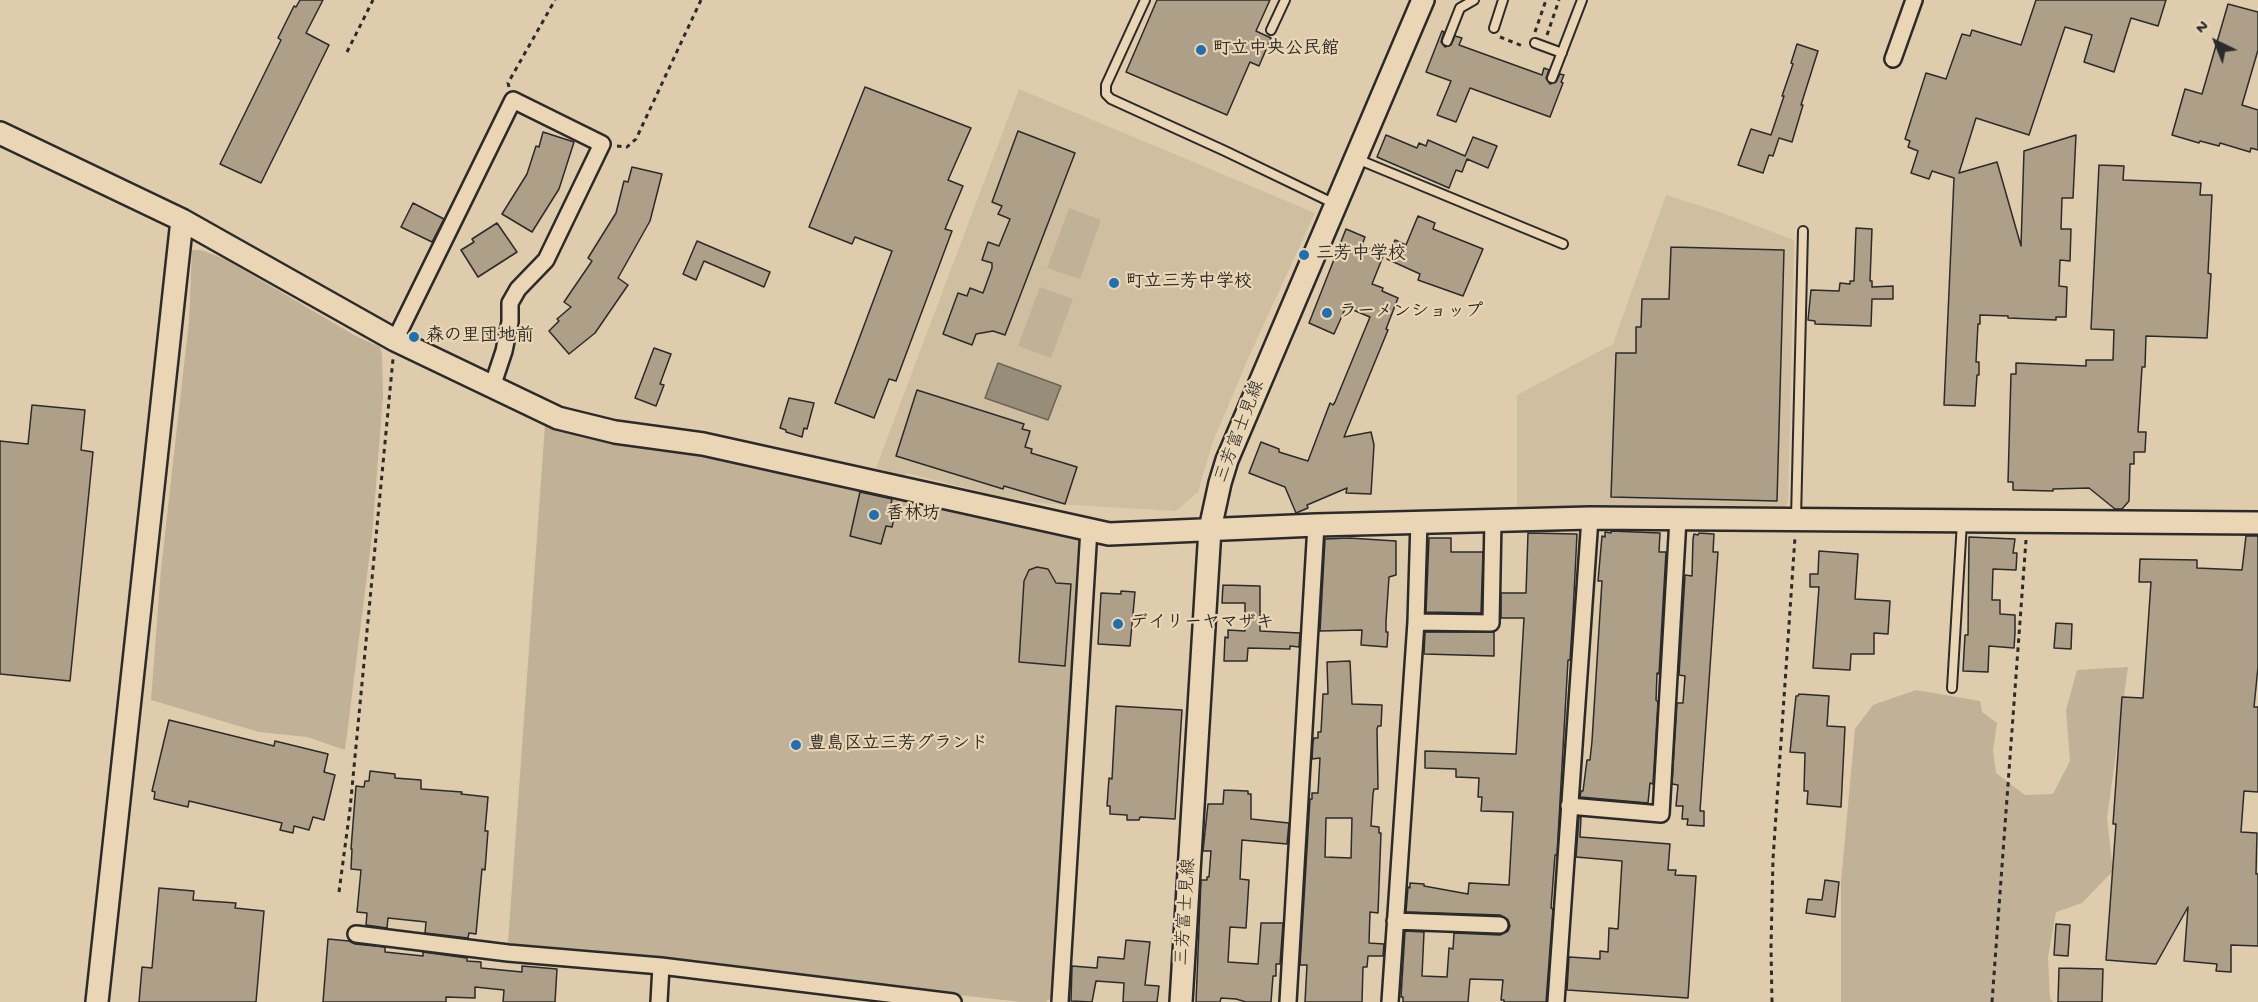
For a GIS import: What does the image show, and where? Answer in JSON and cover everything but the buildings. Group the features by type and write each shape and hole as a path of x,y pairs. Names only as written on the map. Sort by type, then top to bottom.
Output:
{"street":[{"name":"三芳富士見線","path":"1180,1002 1210,529 1220,483 1227,460 1424,0"},
{"path":"1893,59 1914,0"},
{"path":"394,340 513,100 602,144 546,260 518,289 510,303 510,322 504,351 492,387"},
{"path":"0,133 182,220 394,340 558,418 615,432 703,444 1109,534 1419,521 1590,518 2258,523"},
{"path":"97,1002 182,220"},
{"path":"1556,1002 1590,518"},
{"path":"1416,621 1491,623 1493,519"},
{"path":"1569,806 1661,814 1678,519"},
{"path":"1390,1002 1416,621 1419,521"},
{"path":"1288,1002 1316,525"},
{"path":"1060,1002 1089,529"},
{"path":"1395,921 1500,925"},
{"path":"356,934 508,953 661,966 953,1002"},
{"path":"659,1002 661,966"}],"lane":[{"path":"1145,0 1106,85 1106,94 1111,99 1336,205"},
{"path":"1271,30 1285,0"},
{"path":"1447,41 1460,8 1474,0"},
{"path":"1494,32 1503,0"},
{"path":"1552,78 1582,0"},
{"path":"1533,42 1562,53"},
{"path":"1356,159 1563,244"},
{"path":"1796,521 1803,231"},
{"path":"1952,688 1962,521"}],"path":[{"path":"347,52 373,0"},
{"path":"513,100 508,83 555,0"},
{"path":"602,144 627,147 636,139 701,0"},
{"path":"1494,32 1533,42 1546,0"},
{"path":"1545,39 1559,0"},
{"path":"339,892 350,809 394,340"},
{"path":"1772,1002 1773,859 1796,521"},
{"path":"1992,1002 2027,521"}],"shaded area":[{"name":"町立三芳中学校","path":"1019,89 1315,213 1250,354 1212,444 1198,492 1176,511 1040,503 876,468"},
{"path":"1666,195 1720,212 1794,240 1788,502 1782,510 1517,506 1517,395 1613,344"},
{"path":"1069,208 1101,220 1080,279 1047,268"},
{"path":"192,250 201,250 225,259 354,335 380,347 383,396 372,536 345,750 307,737 259,732 151,700 161,569 189,321"},
{"path":"1040,287 1073,299 1051,358 1018,346"},
{"path":"998,363 1061,386 1048,420 985,398"},
{"name":"豊島区立三芳グランド","path":"545,425 599,441 665,452 702,455 1076,537 1083,546 1055,994 1046,1002 1022,1002 793,977 508,943"},
{"path":"2128,667 2107,818 2113,871 2082,903 2056,912 2048,957 2050,998 2053,1002 1841,1002 1841,882 1855,729 1873,705 1916,690 1980,701 1982,712 1997,723 1993,750 1996,773 2025,795 2053,794 2070,761 2066,710 2077,670"}],"place":[{"name":"町立中央公民館","path":"1201,50"},
{"name":"三芳中学校","path":"1304,255"},
{"name":"町立三芳中学校","path":"1114,283"},
{"name":"ラーメンショップ","path":"1327,313"},
{"name":"森の里団地前","path":"414,337"},
{"name":"香林坊","path":"874,515"},
{"name":"デイリーヤマザキ","path":"1118,624"},
{"name":"豊島区立三芳グランド","path":"796,745"}]}
